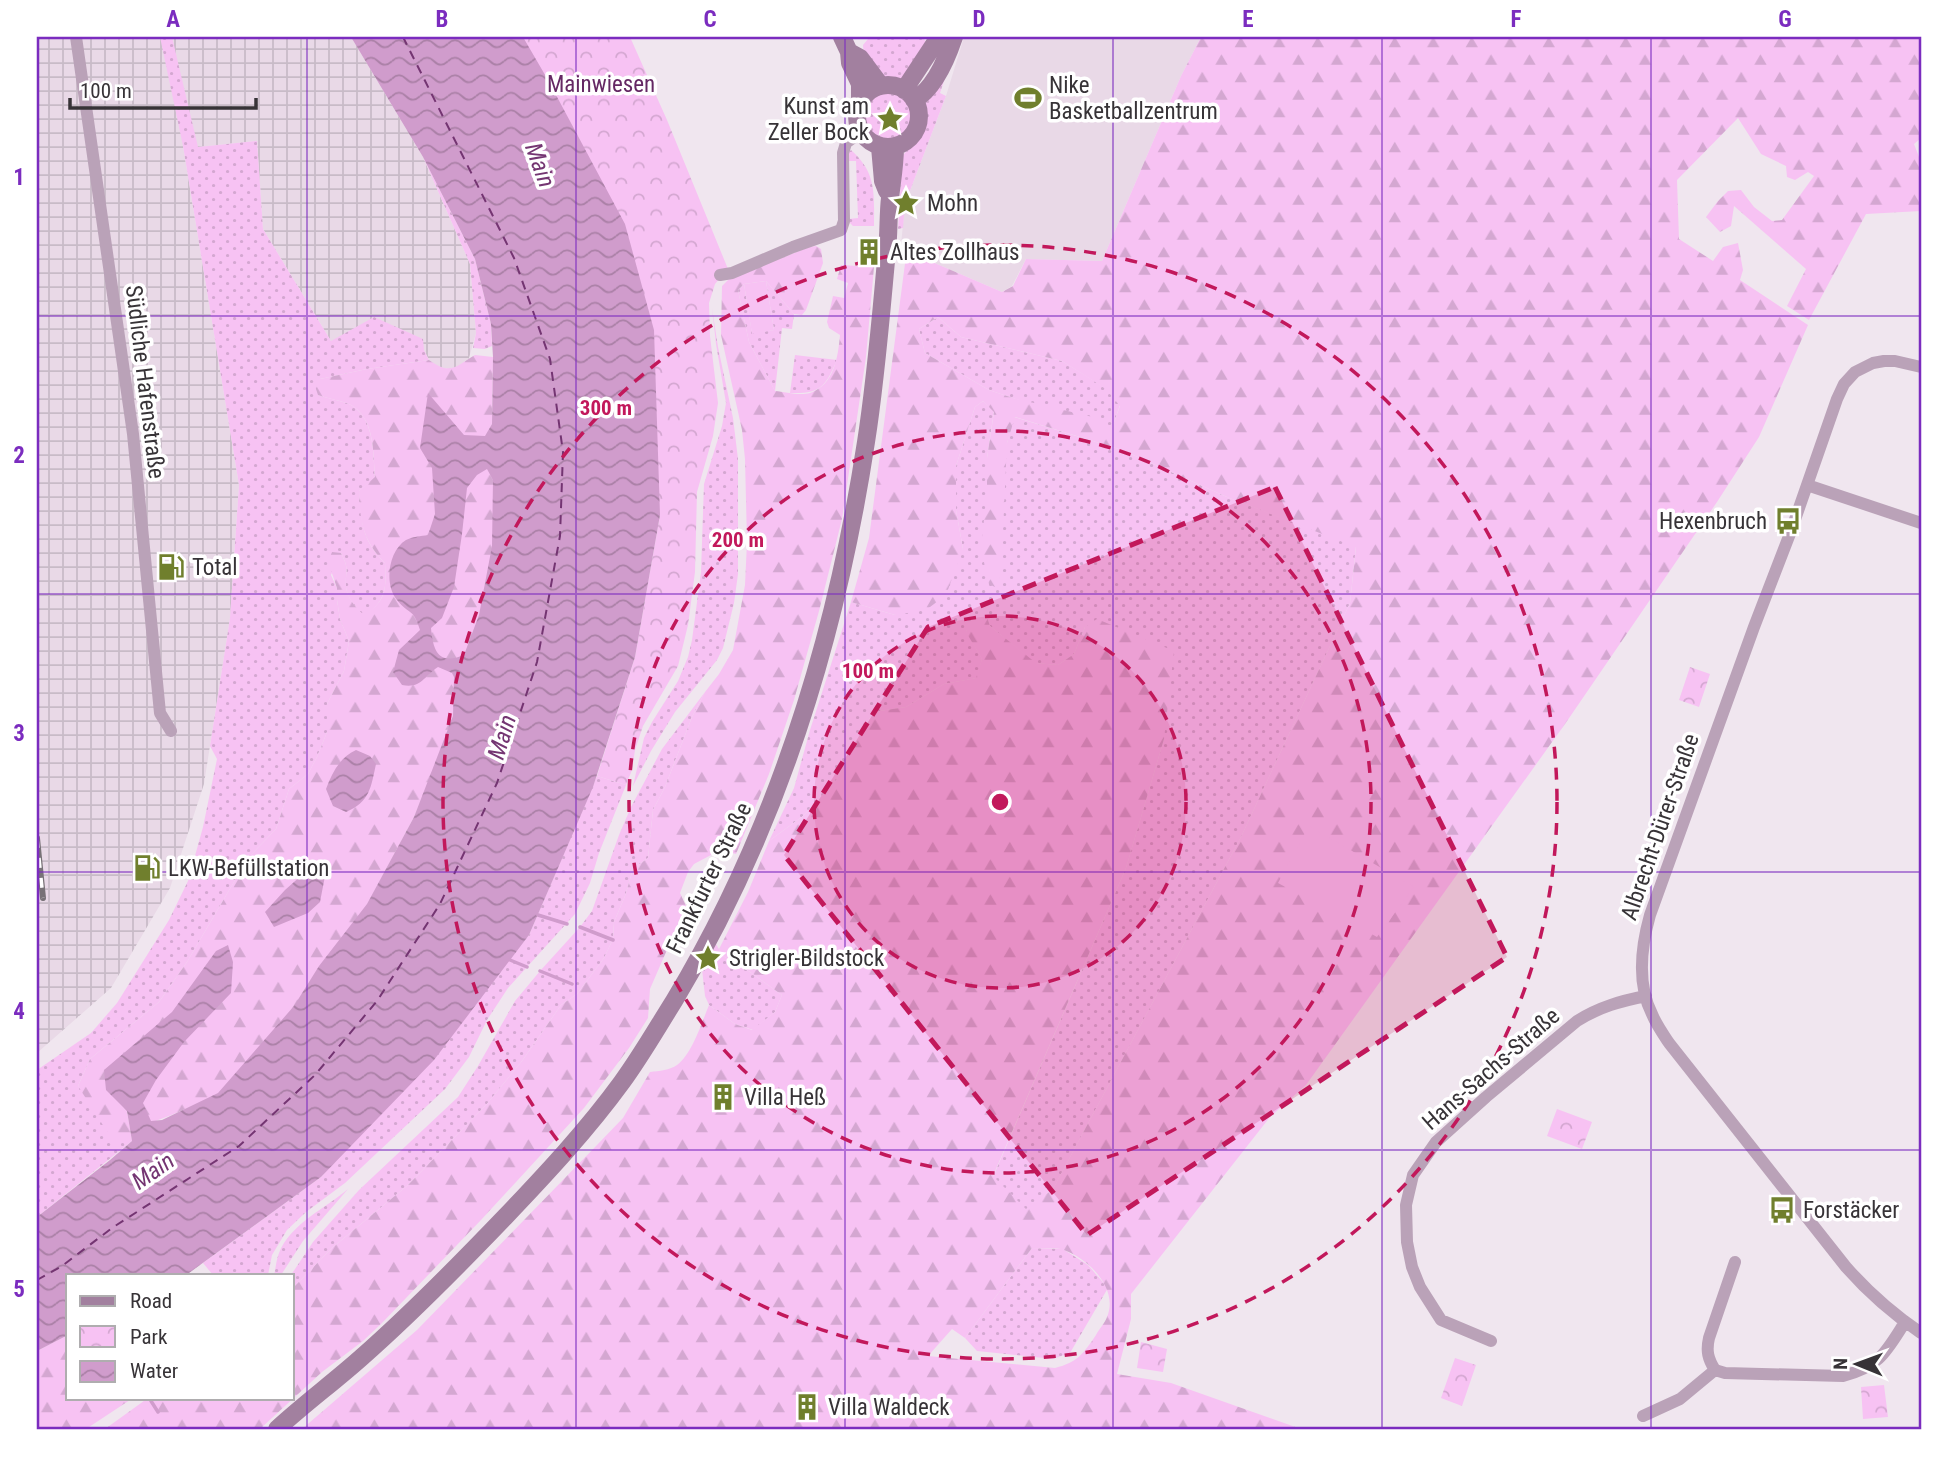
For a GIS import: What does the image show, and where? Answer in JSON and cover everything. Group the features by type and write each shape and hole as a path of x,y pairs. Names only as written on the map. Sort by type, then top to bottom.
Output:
{"main road":[{"path":"909,95 939,37"},
{"path":"860,102 865,95 880,86 894,86 909,95 920,97 948,55 954,37"},
{"path":"846,44 850,63 860,84 855,136 888,147 904,143 916,128 919,118 918,109 909,95"},
{"path":"846,44 880,86"},
{"name":"Frankfurter Straße","path":"276,1429 411,1313 544,1176 621,1083 667,1012 715,928 761,829 807,704 853,519 883,300 890,199 883,181 888,147"}],"street":[{"name":"Südliche Hafenstraße","path":"76,37 133,435 160,713 171,731"},
{"path":"720,275 732,273 841,230 844,221 843,153 846,143 855,136"},
{"name":"Albrecht-Dürer-Straße","path":"1921,367 1895,360 1862,368 1848,378 1837,399 1650,915 1643,946 1646,996 1652,1016 1669,1043 1846,1268 1864,1287 1921,1333"},
{"path":"1807,485 1921,523"},
{"name":"Hans-Sachs-Straße","path":"1491,1341 1441,1320 1420,1287 1407,1242 1406,1205 1413,1175 1436,1142 1561,1033 1591,1012 1607,1005 1646,996"},
{"path":"1735,1262 1706,1350 1715,1370 1725,1373 1843,1376 1872,1365 1885,1353 1905,1322"},
{"path":"1643,1416 1680,1399 1715,1370"}],"highlighted area":[{"path":"1275,487 1507,957 1087,1235 784,855 928,627"}],"shaded area":[{"path":"37,37 351,37 423,157 470,264 476,333 469,358 461,366 450,369 438,367 429,360 424,350 331,341 263,229 257,141 183,146 239,485 230,618 204,784 170,888 111,988 37,1053"},
{"path":"964,37 1201,37 1181,76 1102,261 1026,259 1012,286 1002,292 923,258 900,255 905,204 946,96"}],"green space":[{"path":"160,37 172,37 198,147 257,141 263,229 331,341 374,317 423,339 429,360 320,379 318,395 351,405 359,411 369,428 375,478 359,491 360,502 367,538 385,563 384,593 377,605 364,616 348,595 346,567 341,553 331,575 337,588 340,619 349,641 344,671 327,704 327,732 317,757 308,774 289,789 276,829 248,858 187,962 159,1002 90,1059 78,1086 132,1141 37,1217 37,1070 91,1033 117,1003 169,920 188,881 203,827 217,759 210,746 230,618 239,485 183,146"},
{"name":"Mainwiesen","path":"523,37 630,37 728,269 715,284 709,303 718,403 713,436 697,492 695,572 688,625 678,666 643,726 626,785 597,776 635,657 660,515"},
{"path":"917,37 926,42 905,77 899,79 881,74 866,55 863,45 868,39"},
{"path":"1201,37 1921,37 1921,138 1914,144 1919,157 1921,156 1921,211 1866,214 1809,320 1787,306 1806,269 1734,206 1731,226 1720,232 1706,217 1728,191 1741,190 1754,207 1772,221 1782,220 1814,176 1808,172 1795,180 1787,177 1786,166 1761,154 1738,118 1677,180 1679,239 1713,261 1723,247 1738,243 1743,270 1740,280 1808,325 1759,437 1565,724 1306,1085 1270,1117 1131,1294 1131,1319 1117,1374 1171,1383 1301,1429 302,1429 417,1330 623,1118 650,1072 671,1068 682,1060 696,1037 709,1005 735,1024 752,1030 775,1012 782,995 723,956 719,949 748,892 769,841 803,816 837,779 873,712 906,707 944,684 976,678 982,659 966,632 968,623 985,611 990,626 1036,663 1058,665 1074,654 1085,627 1097,619 1174,651 1164,739 1126,868 993,1176 1026,1209 1053,1189 1241,837 1350,603 1356,547 1227,497 1122,450 1015,417 1007,443 1001,575 995,587 989,584 981,546 987,494 987,458 994,412 983,401 975,407 956,466 956,510 963,549 946,595 926,610 895,615 851,602 869,538 906,256 923,258 1002,292 1013,286 1026,259 1102,261 1181,76","holes":["938,317 961,337 1062,361 1106,389 1120,406 1111,430 1097,418 989,390 925,353 919,329","1032,1248 1061,1249 1074,1254 1092,1268 1105,1286 1110,1306 1107,1317 1083,1352 1075,1360 1055,1368 928,1356 952,1329 965,1338"]},
{"path":"946,75 940,93 946,96 905,204 903,228 898,229 903,155 921,135 925,123 926,102"},
{"path":"888,92 906,99 913,117 906,135 888,142 870,135 863,117 870,99"},
{"path":"851,150 870,176 874,194 874,226 853,226 850,223 849,219 858,218 856,161 847,161"},
{"path":"423,157 475,259 491,324 492,346 485,349 473,348 476,333 470,264"},
{"path":"816,246 821,249 823,263 802,315 794,314 766,281 744,284 738,290 749,342 775,391 806,394 818,389 830,377 836,361 840,335 829,328 827,322 833,296 844,298 848,283 837,279 841,265 874,267 866,357 842,519 819,611 794,700 769,774 736,854 725,851 711,855 694,864 688,872 680,893 686,906 650,989 648,1018 584,1108 382,1323 294,1398 294,1287 332,1248 408,1185 486,1105 522,1061 561,1005 577,994 604,958 613,939 614,922 633,869 648,858 653,810 665,787 692,717 733,650 745,585 745,459 742,430 721,335 722,286 729,279"},
{"path":"766,281 794,314 792,329 782,328 775,391 749,342 738,290 744,284 752,333 774,330"},
{"path":"766,281 774,330 752,334 744,284"},
{"path":"712,308 738,459 738,574 734,603 723,648 717,660 675,712 633,786 644,738 678,681 692,640 701,572 704,484 722,426 726,403"},
{"path":"938,317 961,337 1062,361 1107,389 1120,405 1111,431 989,390 925,353 919,329"},
{"path":"475,355 493,357 492,424 486,436 445,483 412,609 422,625 436,664 456,673 452,726 414,817 367,905 295,1006 220,1094 150,1123 127,1111 132,1141 115,1144 78,1086 90,1059 159,1002 187,962 248,858 276,829 289,789 308,774 327,732 327,704 344,671 349,641 340,619 337,588 328,562 332,552 341,553 346,567 348,595 364,615 377,605 384,594 385,563 367,539 360,512 359,491 375,477 369,427 359,411 351,405 318,395 315,386 320,379 429,360 443,368 453,368"},
{"path":"795,355 837,360 821,387 809,392 790,393"},
{"path":"983,401 994,411 987,458 987,494 1014,417 1122,450 1227,497 1356,546 1350,603 1241,837 1053,1189 1026,1210 993,1177 1126,868 1164,739 1085,627 1074,654 1058,665 1035,663 990,626 985,612 966,631 982,659 977,678 944,684 906,707 873,712 837,779 803,816 769,841 794,788 851,602 895,615 963,549 956,510 956,466 975,407"},
{"path":"483,464 489,468 493,477 496,546 485,602 463,660 451,662 434,658 429,627 463,484"},
{"path":"1690,667 1710,674 1699,707 1679,700"},
{"path":"705,692 653,810 648,858 633,869 614,922 613,939 604,958 577,994 561,1005 522,1061 486,1105 408,1185 332,1248 294,1287 294,1274 292,1274 313,1242 359,1190 458,1097 515,1001 592,911 631,807 662,749"},
{"path":"597,776 626,785 590,883 575,914 508,988 487,1020 469,1057 445,1089 345,1183 287,1230 272,1255 268,1274 212,1274 203,1263 321,1177 529,935"},
{"path":"1309,826 1414,887 1377,937 1278,883"},
{"path":"716,944 723,956 782,995 775,1012 753,1030 735,1024 709,1005 705,996 702,969"},
{"path":"1557,1109 1592,1122 1582,1149 1547,1136"},
{"path":"348,1189 303,1241 282,1274 274,1274 284,1243 309,1217"},
{"path":"1032,1248 1063,1249 1088,1265 1108,1288 1070,1353 1053,1359 977,1351 965,1338"},
{"path":"66,1336 66,1400 130,1400 86,1429 37,1429 37,1351"},
{"path":"1141,1342 1167,1349 1163,1372 1137,1368"},
{"path":"1455,1358 1476,1365 1462,1406 1441,1398"},
{"path":"1884,1385 1888,1417 1863,1419 1861,1387"},
{"path":"145,1400 292,1400 260,1429 105,1429"}],"water":[{"name":"Main","path":"351,37 523,37 625,224 654,330 660,515 635,657 593,787 529,935 434,1060 321,1177 187,1274 66,1274 66,1336 37,1351 37,1217 132,1141 127,1111 106,1090 104,1070 172,1012 216,951 228,945 233,962 231,993 184,1042 143,1103 151,1121 162,1120 218,1093 294,1006 319,966 367,904 414,817 453,716 454,677 452,673 438,667 418,683 408,686 402,685 393,672 399,650 420,630 413,615 393,594 389,577 392,560 400,545 408,539 428,535 435,514 432,468 420,448 428,393 464,435 485,436 492,424 491,324 475,259 423,157","holes":["487,469 493,480 492,546 479,615 464,655 448,659 443,657 435,649 431,628 442,618 454,587 467,488 477,475"]},
{"path":"356,750 370,756 376,764 371,787 365,798 346,812 333,806 326,789 337,766"},
{"path":"319,868 325,876 320,902 308,913 274,927 265,912 303,874 313,873"}],"waterway":[{"path":"538,915 567,924"},
{"path":"580,927 613,940"},
{"path":"510,960 527,967"},
{"path":"540,971 572,984"},
{"path":"151,1401 158,1412"}],"ferry route":[{"path":"37,1280 62,1266 112,1228 239,1146 315,1075 377,1001 440,904 497,783 537,662 560,536 563,452 550,359 514,258 403,37"}],"railway":[{"path":"37,838 43,898"}],"place":[{"name":"Nike Basketballzentrum","path":"1028,98"},
{"name":"Kunst am Zeller Bock","path":"890,119"},
{"name":"Mohn","path":"906,203"},
{"name":"Altes Zollhaus","path":"869,252"},
{"name":"Hexenbruch","path":"1788,521"},
{"name":"Total","path":"171,567"},
{"name":"LKW-Befüllstation","path":"147,868"},
{"name":"Strigler-Bildstock","path":"708,958"},
{"name":"Villa Heß","path":"723,1097"},
{"name":"Forstäcker","path":"1782,1210"},
{"name":"Villa Waldeck","path":"807,1407"}]}
